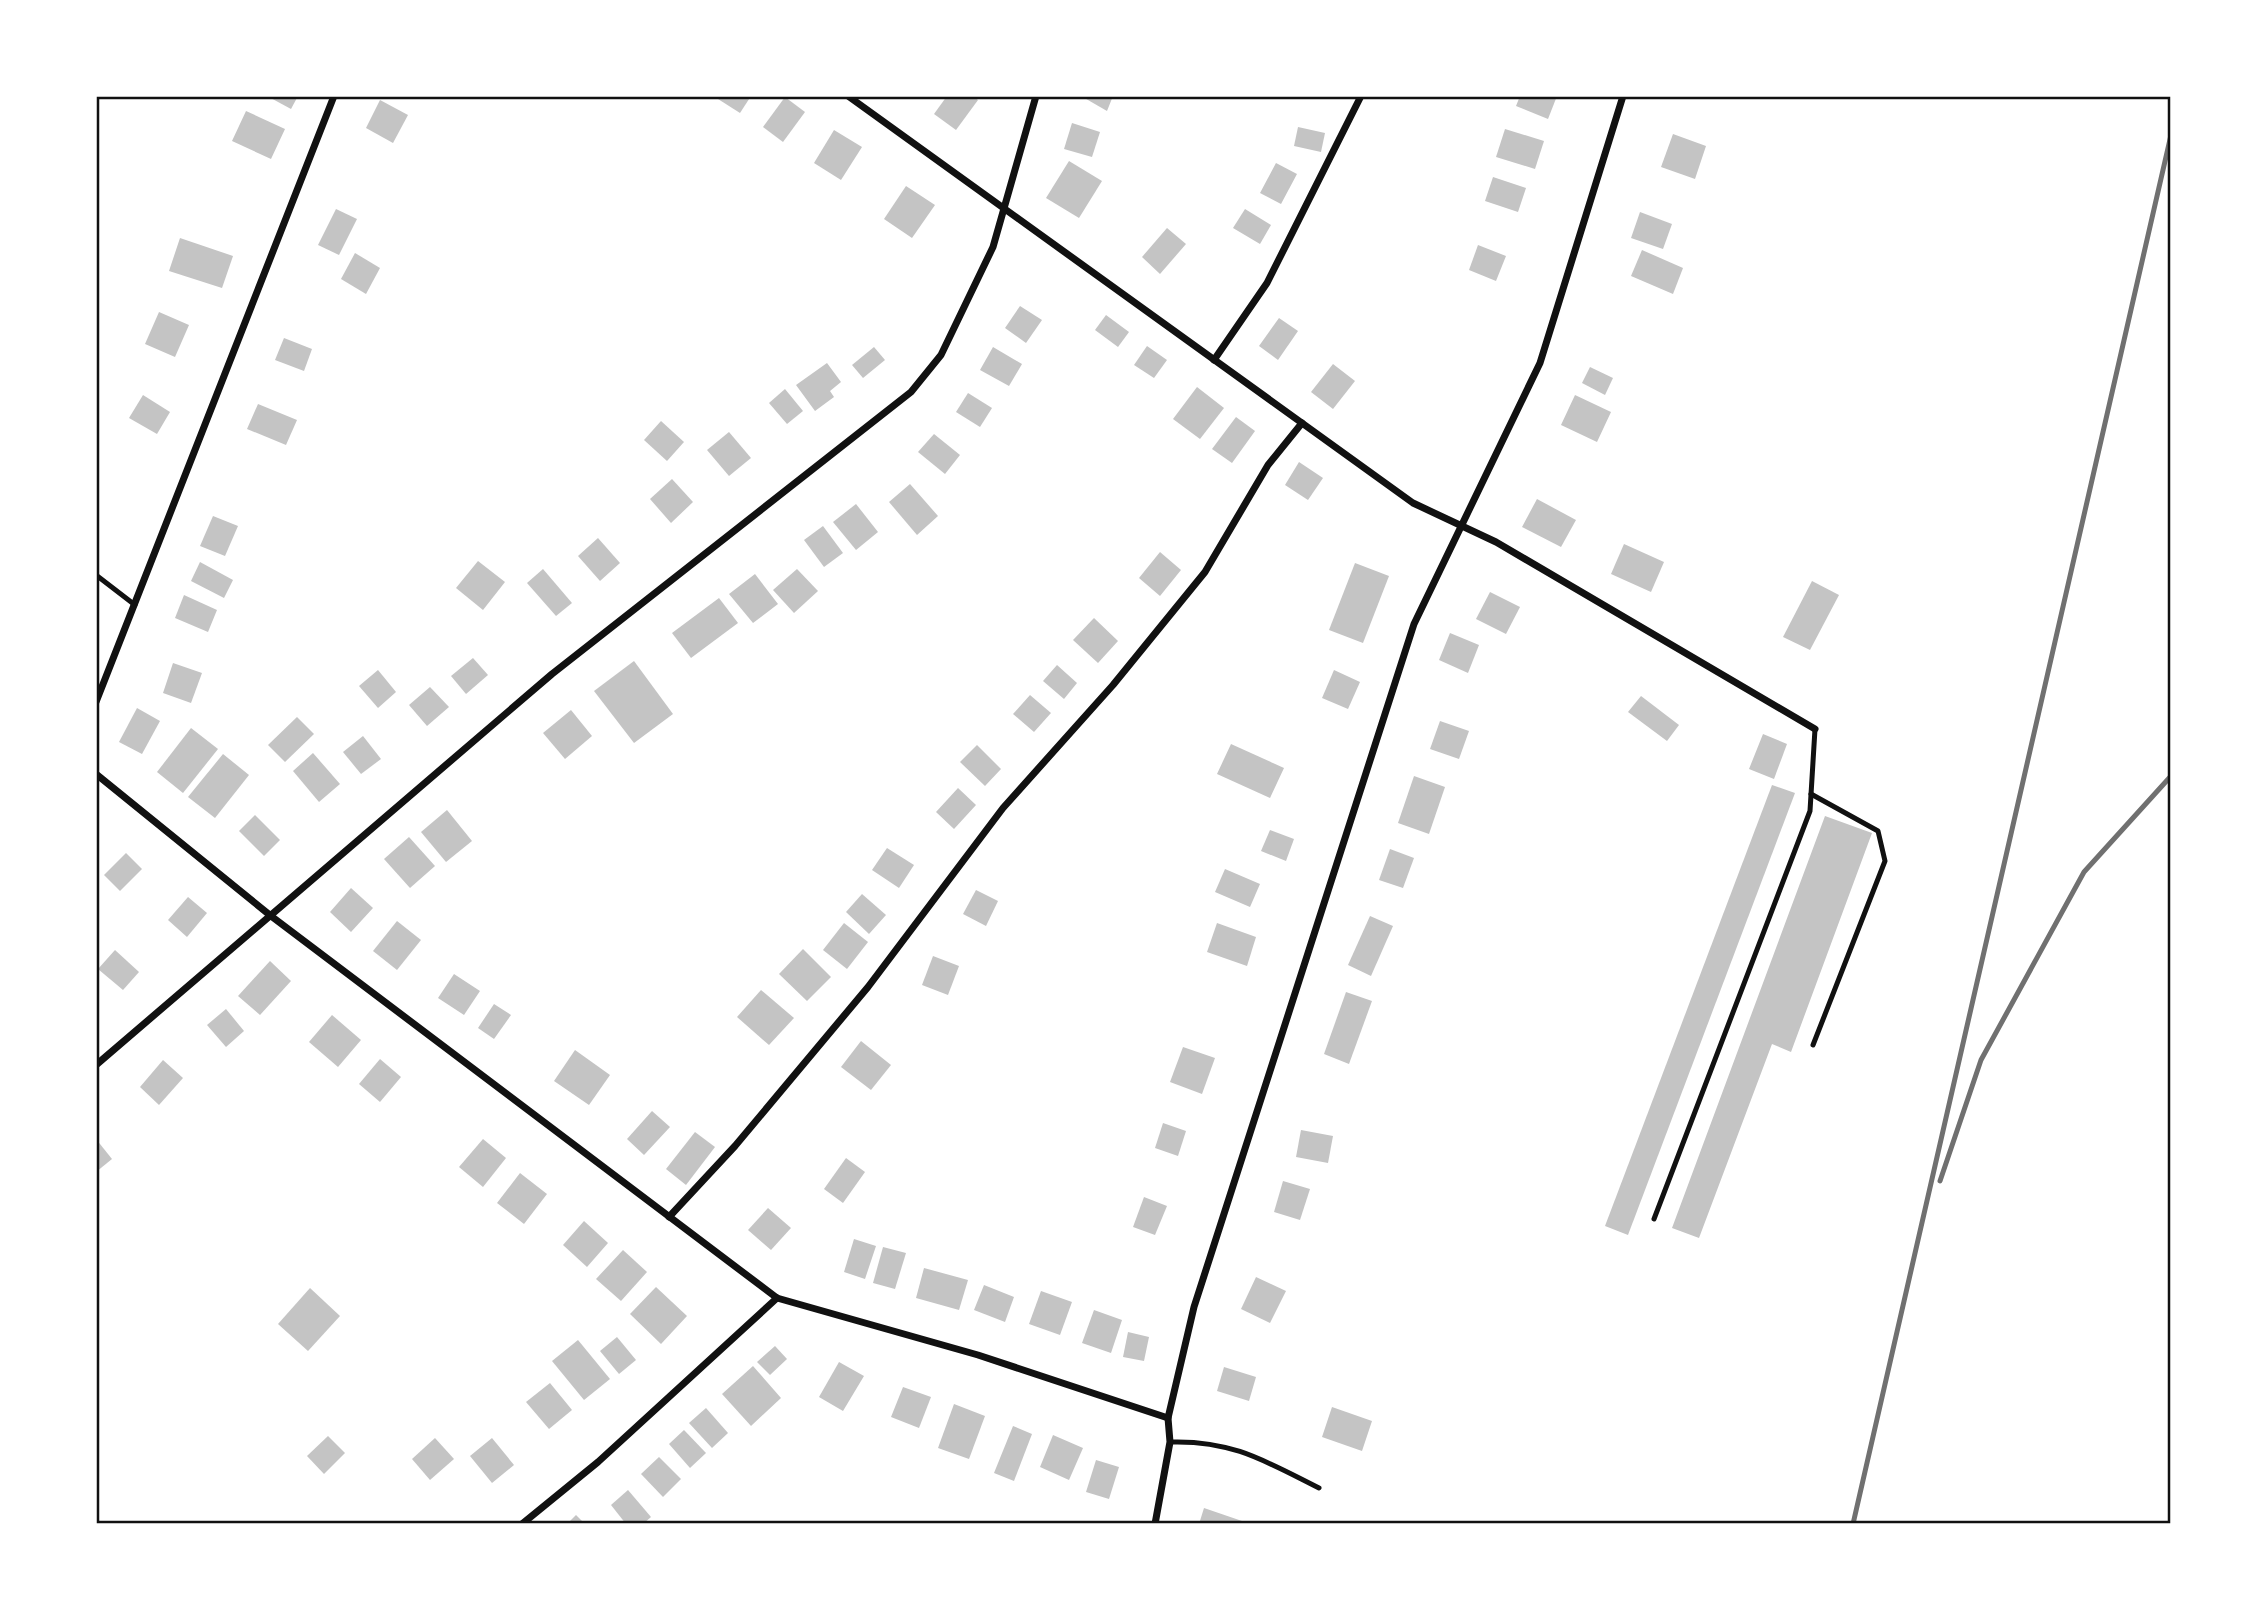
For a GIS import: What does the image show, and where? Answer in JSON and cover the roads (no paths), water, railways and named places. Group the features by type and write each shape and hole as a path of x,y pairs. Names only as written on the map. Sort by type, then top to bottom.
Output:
{"street":[{"path":"96,702 136,606 334,96"},
{"path":"848,96 1413,503 1496,542 1815,729"},
{"path":"96,1066 552,674 911,392 941,355 993,247 1036,96"},
{"path":"1214,360 1267,283 1361,96"},
{"path":"1155,1524 1170,1441 1168,1418 1194,1307 1414,625 1540,363 1623,96"},
{"path":"669,1217 735,1146 868,987 1003,808 1113,685 1205,572 1268,465 1302,423"},
{"path":"96,774 271,916 777,1298 978,1355 1168,1418"},
{"path":"522,1524 598,1462 777,1298"}],"lane":[{"path":"96,575 136,606"},
{"path":"1654,1219 1810,811 1815,729"},
{"path":"1811,793 1878,831 1885,861 1813,1045"},
{"path":"1170,1441 1203,1441 1247,1452 1319,1488"}],"railway":[{"path":"1853,1524 2171,135"},
{"path":"1940,1181 1981,1060 2084,872 2171,776"}]}
